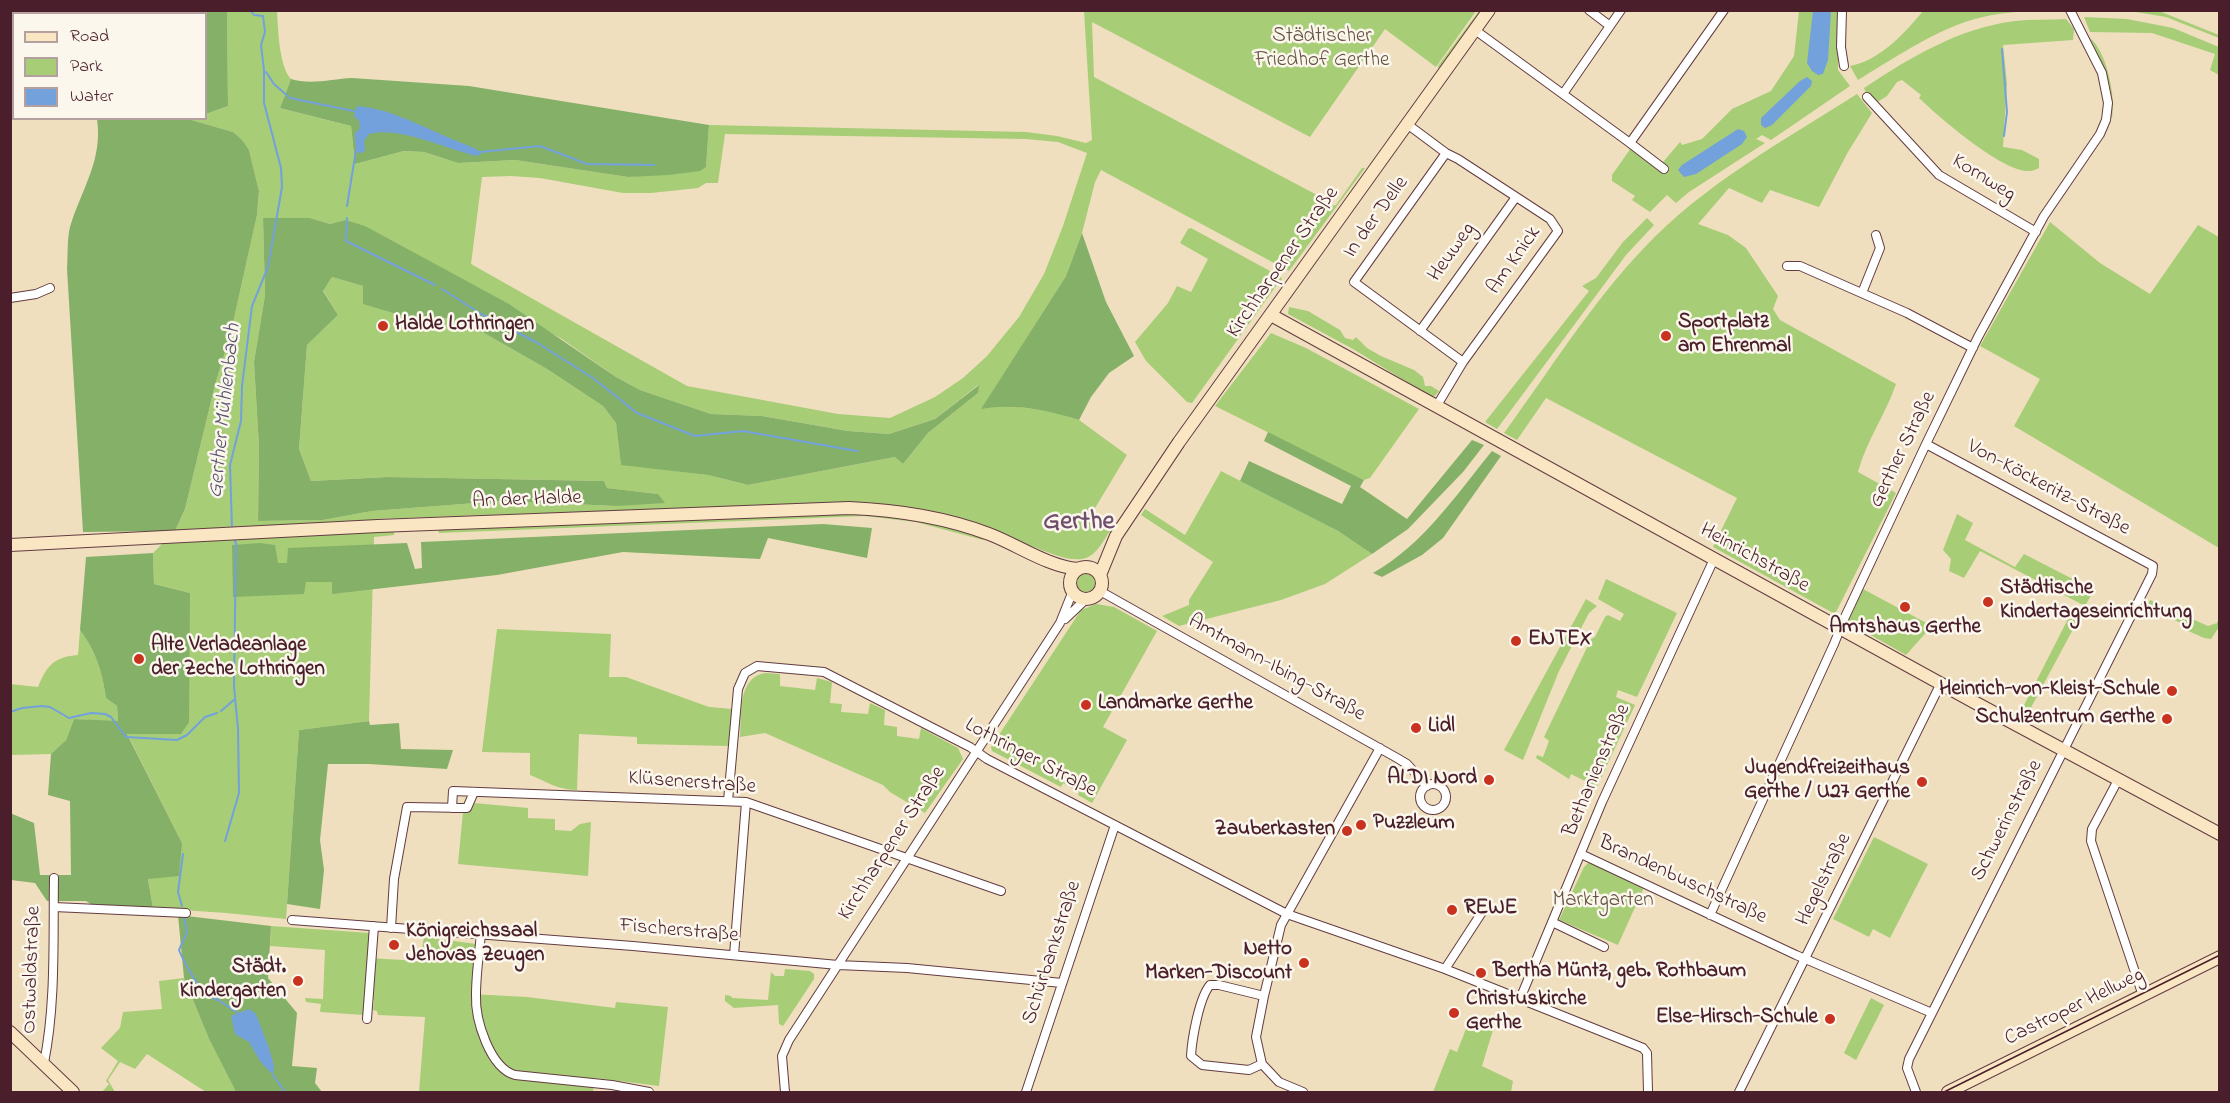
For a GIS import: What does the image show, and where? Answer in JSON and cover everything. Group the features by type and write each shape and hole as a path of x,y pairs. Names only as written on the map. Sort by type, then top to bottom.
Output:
{"street":[{"name":"Kirchharpener Straße","path":"1082,568 1096,559 1114,540 1192,423 1489,10"},
{"path":"1589,10 1610,26"},
{"path":"1563,94 1622,10"},
{"path":"1630,143 1724,10"},
{"path":"1842,10 1844,66"},
{"name":"Gerther Straße","path":"1710,915 1840,627 1972,348 2052,204 2100,134 2108,111 2106,87 2102,73 2070,10"},
{"path":"1475,30 1664,169"},
{"name":"Kornweg","path":"1867,98 1939,175 2036,232"},
{"name":"Am Knick","path":"1407,124 1446,153 1550,219 1557,228 1557,234 1463,362 1436,407"},
{"name":"In der Delle","path":"1446,153 1354,282 1463,362"},
{"name":"Heuweg","path":"1420,331 1515,197"},
{"path":"1862,293 1880,248 1876,235"},
{"path":"1787,266 1800,266 1862,293 1907,313 1972,348"},
{"path":"10,297 36,294 50,288"},
{"name":"Heinrichstraße","path":"1271,315 2220,834"},
{"name":"Von-Köckeritz-Straße","path":"1926,444 2153,566"},
{"name":"An der Halde","path":"10,545 388,526 849,508 902,512 945,520 996,537 1060,566 1082,568"},
{"name":"Kirchharpener Straße","path":"1100,575 1114,540"},
{"name":"An der Halde","path":"1037,556 1062,575 1071,589"},
{"name":"Bethanienstraße","path":"1520,999 1625,751 1714,559"},
{"name":"Schwerinstraße","path":"1916,1092 1906,1064 2147,583 2153,566"},
{"path":"1082,568 1096,570 1100,575 1102,583 1100,591 1094,598 1080,599 1071,589 1071,576 1082,568"},
{"name":"Kirchharpener Straße","path":"785,1092 783,1051 1060,623 1071,589"},
{"name":"Amtmann-Ibing-Straße","path":"1100,591 1407,764 1427,786"},
{"name":"Kirchharpener Straße","path":"1060,623 1085,600"},
{"name":"Lothringer Straße","path":"728,801 738,689 742,678 749,670 760,666 824,672 1287,914 1445,969 1646,1050 1648,1092"},
{"name":"Hegelstraße","path":"1739,1092 1941,683"},
{"path":"1303,1092 1279,1082 1262,1064 1256,1037 1264,996 1281,925 1380,748"},
{"path":"2118,780 2092,829 2091,841 2144,996"},
{"name":"Klüsenerstraße","path":"452,808 453,792 746,802 1001,891"},
{"path":"391,928 394,879 407,807 467,808 474,792"},
{"path":"734,955 746,802"},
{"name":"Schürbankstraße","path":"1026,1092 1115,825"},
{"name":"Brandenbuschstraße","path":"1581,854 1806,959 1932,1012"},
{"name":"Ostwaldstraße","path":"44,1063 51,1005 54,878"},
{"path":"1445,969 1488,903"},
{"path":"54,907 186,913"},
{"name":"Fischerstraße","path":"292,920 838,965 907,968 1062,983"},
{"path":"1552,922 1604,946"},
{"path":"368,1019 374,926"},
{"path":"481,934 477,1010 490,1050 501,1068 515,1075 618,1086 649,1092"},
{"name":"Castroper Hellweg","path":"1948,1092 2220,957"},
{"path":"1262,1064 1249,1070 1202,1065 1191,1056 1198,1020 1210,985 1264,996"},
{"path":"10,1032 73,1092"}],"green space":[{"path":"10,11 227,11 228,106 207,114 207,12 12,12 11,61"},
{"name":"Städtischer Friedhof Gerthe","path":"227,11 277,11 282,57 291,79 280,108 351,126 355,164 404,151 424,152 458,163 515,160 628,177 706,167 709,125 1026,132 1086,143 1092,140 1084,11 1476,11 1436,67 1385,29 1310,137 1092,22 1094,77 1317,195 1332,206 1336,205 1362,168 1365,168 1289,271 1101,170 1095,182 1082,233 1066,276 982,408 1000,405 1052,411 1079,420 1127,455 1089,518 1110,531 1100,547 1086,558 1061,557 949,516 864,502 375,519 375,532 394,531 394,535 374,537 369,721 299,730 286,919 153,908 148,878 182,843 127,733 181,734 190,593 154,584 153,553 162,544 105,545 175,531 185,509 215,385 231,332 257,215 259,191 249,150 233,132 190,120 207,120 207,114 228,106","holes":["725,134 1026,139 1058,142 1087,153 1063,226 1044,274 1019,317 987,356 963,378 935,397 890,418 838,414 687,386 471,264 482,177 540,178 623,193 651,193 698,188 706,183 718,183","310,218 330,224 345,220 562,339 616,377 640,390 711,414 762,416 848,431 889,434 935,419 978,385 978,393 928,433 903,464 895,457 748,485 708,475 621,464 616,423 603,406 547,369 477,329 449,318 414,319 363,286 332,277 323,290 338,315 307,345 299,449 311,481 388,477 604,481 607,488 658,494 616,506 502,501 372,511 323,520 258,521 259,447 254,362 265,295 263,219"]},
{"path":"1479,11 1482,11 1439,71 1438,66"},
{"path":"1799,11 1838,11 1838,70 1850,86 1771,140 1762,135 1756,139 1765,143 1689,192 1676,203 1667,195 1650,212 1632,200 1635,196 1612,181 1612,175 1631,148 1658,168 1680,142 1682,145 1702,139 1732,109 1771,91 1794,56"},
{"path":"1923,11 2057,11 2000,14 1956,25 1906,50 1858,80 1850,66 1871,58 1891,45"},
{"path":"2130,11 2159,11 2219,35 2219,38 2166,17"},
{"path":"2084,17 2127,19 2173,28 2219,47 2219,75 2210,70 2215,54 2152,33 2090,32"},
{"path":"2066,19 2074,29 2073,40 2003,45 2007,83 2003,147 2022,150 2039,159 2039,168 2030,171 2018,169 1988,154 1941,118 1919,98 1921,95 1902,80 1897,82 1887,96 1876,103 1867,95 1864,88 1917,55 1974,30 2015,21"},
{"path":"2090,38 2101,53 2109,75 2113,99 2112,118 2110,118 2112,97 2110,87"},
{"path":"352,78 469,86 709,125 706,167 700,171 669,175 628,177 515,160 458,163 424,152 404,151 355,164 351,126 280,108 291,79 313,82"},
{"path":"1857,94 1872,113 1819,207 1770,190 1762,203 1729,188 1698,224 1728,235 1746,248 1778,296 1773,309 1780,320 1896,384 1858,472 1896,493 1835,614 1713,547 1737,498 1546,398 1517,440 1504,433 1606,291 1667,225 1745,165"},
{"path":"97,120 191,120 233,132 249,150 259,191 257,215 231,332 215,385 185,509 175,531 83,532 67,269 68,242 70,227 94,161 98,134"},
{"path":"263,218 310,218 330,224 345,220 365,226 509,304 616,377 640,390 711,414 762,416 848,431 889,434 935,419 979,385 978,393 928,433 903,464 895,457 748,485 708,475 621,465 616,423 603,406 547,369 477,329 449,318 414,319 363,304 363,286 332,277 323,291 338,315 307,345 299,449 311,481 388,477 604,481 607,488 658,494 665,503 616,506 502,501 372,511 323,520 258,521 259,447 254,362 265,295"},
{"path":"1647,218 1654,225 1626,255 1497,429 1485,422 1589,291 1582,286 1596,278 1623,242"},
{"path":"2050,222 2100,263 2150,294 2198,225 2219,237 2219,548 2014,426 2040,379 1980,346"},
{"path":"1191,228 1281,277 1282,281 1279,282 1192,403 1187,402 1146,361 1135,342 1168,303 1177,286 1191,292 1208,259 1180,243 1188,229"},
{"path":"1082,233 1106,302 1134,356 1109,373 1091,397 1079,420 1030,408 981,409 1066,276"},
{"path":"1289,307 1308,311 1340,330 1345,338 1353,340 1356,337 1367,348 1381,356 1414,370 1423,377 1425,386 1431,386 1439,391 1433,398 1353,349 1288,314"},
{"path":"1271,333 1306,348 1419,409 1370,478 1364,480 1215,406"},
{"path":"1268,432 1364,480 1360,487 1407,519 1472,440 1484,445 1463,472 1408,529 1372,554 1338,531 1240,481 1249,461 1342,504 1351,486 1264,441"},
{"path":"1492,451 1501,456 1443,538 1422,555 1382,577 1373,573 1391,562 1423,534 1452,502"},
{"path":"1221,471 1338,531 1372,554 1325,584 1281,600 1179,626 1162,616 1189,605 1189,600 1213,562 1141,515 1145,509 1185,535"},
{"path":"828,513 882,514 951,526 984,537 983,540 916,522 864,516 439,533 438,530"},
{"path":"1957,514 1973,523 1965,540 2015,567 2024,554 2094,590 2085,606 1980,551 1964,578 1949,571 1951,559 1943,550"},
{"path":"823,524 872,528 867,558 768,538 760,559 623,552 497,575 332,594 332,582 306,582 304,594 233,597 232,545 260,543 275,545 278,563 287,563 288,548 407,543 415,569 422,568 421,542"},
{"path":"153,553 154,584 190,593 189,722 181,734 127,734 182,843 179,876 148,879 153,908 94,906 86,901 47,901 35,883 11,880 10,813 34,823 40,875 71,875 70,801 48,795 51,754 66,740 74,719 118,721 117,706 106,698 98,662 80,630 86,557"},
{"path":"1082,574 1090,574 1095,579 1093,590 1082,592 1077,587 1077,579"},
{"path":"1606,579 1677,613 1637,697 1618,690 1616,697 1635,705 1597,787 1571,774 1569,779 1536,758 1537,755 1543,757 1549,741 1544,737 1591,639 1595,637 1605,617 1608,615 1620,621 1624,614 1598,599"},
{"path":"1863,589 1932,626 1906,655 1846,621"},
{"path":"1586,599 1597,606 1589,613 1559,671 1523,760 1504,750"},
{"path":"2150,600 2208,626 2217,623 2219,617 2219,627 2211,639 2204,638 2184,629 2183,624 2146,607"},
{"path":"1096,604 1114,607 1157,631 1103,727 1127,740 1092,803 1063,783 1061,787 992,751 991,747 1081,610"},
{"path":"2070,615 2078,620 2027,715 2021,711"},
{"path":"497,629 611,634 609,677 626,677 709,707 732,709 729,746 637,744 637,737 579,734 577,790 558,787 530,775 530,753 482,752"},
{"path":"80,630 98,662 106,698 117,706 118,722 74,719 66,740 51,754 11,755 10,684 38,687 48,668 57,660 78,655"},
{"path":"765,673 780,674 780,686 815,690 817,678 832,682 830,703 842,704 841,712 868,714 870,703 885,710 884,725 897,727 897,736 919,739 921,728 958,748 963,759 925,813 890,792 883,785 765,733 740,737 741,708 745,689 756,676"},
{"path":"369,721 370,725 399,723 401,749 453,750 447,769 328,764 320,840 324,870 320,909 287,904 299,730"},
{"path":"474,803 528,808 528,818 555,819 555,830 571,831 580,824 591,822 588,876 458,864 463,812 469,813"},
{"path":"1874,837 1928,864 1890,938 1873,929 1869,937 1833,919"},
{"name":"Marktgarten","path":"1591,860 1645,885 1618,945 1559,920 1584,867"},
{"path":"178,915 271,926 268,978 297,1013 292,1066 317,1068 315,1083 322,1092 236,1092 209,1039 184,978"},
{"path":"271,926 370,933 368,958 420,961 424,937 476,944 471,994 527,997 615,1008 616,1002 668,1007 659,1086 595,1078 593,1092 419,1092 425,1017 378,1015 377,1011 373,1010 374,999 364,1001 364,1015 320,1012 321,1004 306,1002 305,998 323,999 325,950 270,946"},
{"path":"785,969 810,971 814,974 814,979 783,1026 779,1024 778,1005 734,1008 725,1001 725,995 732,998 768,1000 771,972 775,976 784,976"},
{"path":"184,978 209,1039 236,1092 206,1092 147,1054 135,1069 120,1062 108,1080 115,1092 102,1092 109,1084 106,1081 118,1061 101,1048 120,1028 123,1012 162,1009 159,981"},
{"path":"1871,998 1884,1005 1856,1060 1844,1053"},
{"path":"1469,1021 1493,1030 1482,1066 1513,1081 1511,1092 1433,1092 1450,1049 1457,1052"}],"water":[{"path":"1813,11 1831,11 1828,60 1823,74 1818,75 1807,63"},
{"path":"1807,77 1812,81 1811,86 1772,125 1765,128 1761,125 1761,118"},
{"path":"357,106 406,119 482,153 477,156 408,136 381,132 369,134 364,141 365,151 356,152 355,134 360,128 359,121 354,116"},
{"path":"1738,129 1744,131 1747,137 1742,144 1696,174 1684,177 1678,170 1682,165"},
{"path":"249,1009 256,1014 269,1048 274,1066 273,1075 260,1061 249,1042 235,1034 231,1016"}],"waterway":[{"name":"Gerther Mühlenbach","path":"232,529 230,465 241,421 242,386 252,306 268,267 282,187 281,168 264,103 261,45 265,32 263,16 254,15 250,10"},
{"path":"2002,49 2007,112 2004,136"},
{"path":"266,72 274,84 290,98 358,112"},
{"path":"480,152 540,146 587,164 654,165"},
{"path":"347,206 356,150"},
{"path":"347,218 346,241 435,285"},
{"path":"442,289 481,314 536,342 593,378 637,413 695,436 743,431 857,451"},
{"name":"Gerther Mühlenbach","path":"225,841 239,793 238,729 234,686 236,544 234,537"},
{"path":"221,711 235,699"},
{"path":"10,712 42,706 50,707 69,718 91,713 105,714 111,717 126,737 177,740 187,735 205,717 217,713"},
{"name":"Gerther Mühlenbach","path":"182,906 178,892 183,854"},
{"name":"Gerther Mühlenbach","path":"184,917 187,932 179,950 187,967 202,993 238,1013"},
{"name":"Gerther Mühlenbach","path":"273,1075 285,1092"}],"tram line":[{"path":"1944,1092 2220,955"}],"place":[{"name":"Halde Lothringen","path":"383,326"},
{"name":"Sportplatz am Ehrenmal","path":"1666,336"},
{"name":"Städtische Kindertageseinrichtung","path":"1988,602"},
{"name":"Amtshaus Gerthe","path":"1905,607"},
{"name":"ENTEX","path":"1516,641"},
{"name":"Alte Verladeanlage der Zeche Lothringen","path":"139,659"},
{"name":"Heinrich-von-Kleist-Schule","path":"2172,691"},
{"name":"Landmarke Gerthe","path":"1086,705"},
{"name":"Schulzentrum Gerthe","path":"2167,719"},
{"name":"Lidl","path":"1416,728"},
{"name":"ALDI Nord","path":"1489,780"},
{"name":"Jugendfreizeithaus Gerthe / U27 Gerthe","path":"1922,782"},
{"name":"Puzzleum","path":"1361,825"},
{"name":"Zauberkasten","path":"1347,831"},
{"name":"REWE","path":"1452,910"},
{"name":"Königreichssaal Jehovas Zeugen","path":"394,945"},
{"name":"Netto Marken-Discount","path":"1304,963"},
{"name":"Bertha Müntz, geb. Rothbaum","path":"1481,973"},
{"name":"Städt. Kindergarten","path":"298,981"},
{"name":"Christuskirche Gerthe","path":"1454,1013"},
{"name":"Else-Hirsch-Schule","path":"1830,1019"}],"district":[{"name":"Gerthe","path":"1079,524"}]}
